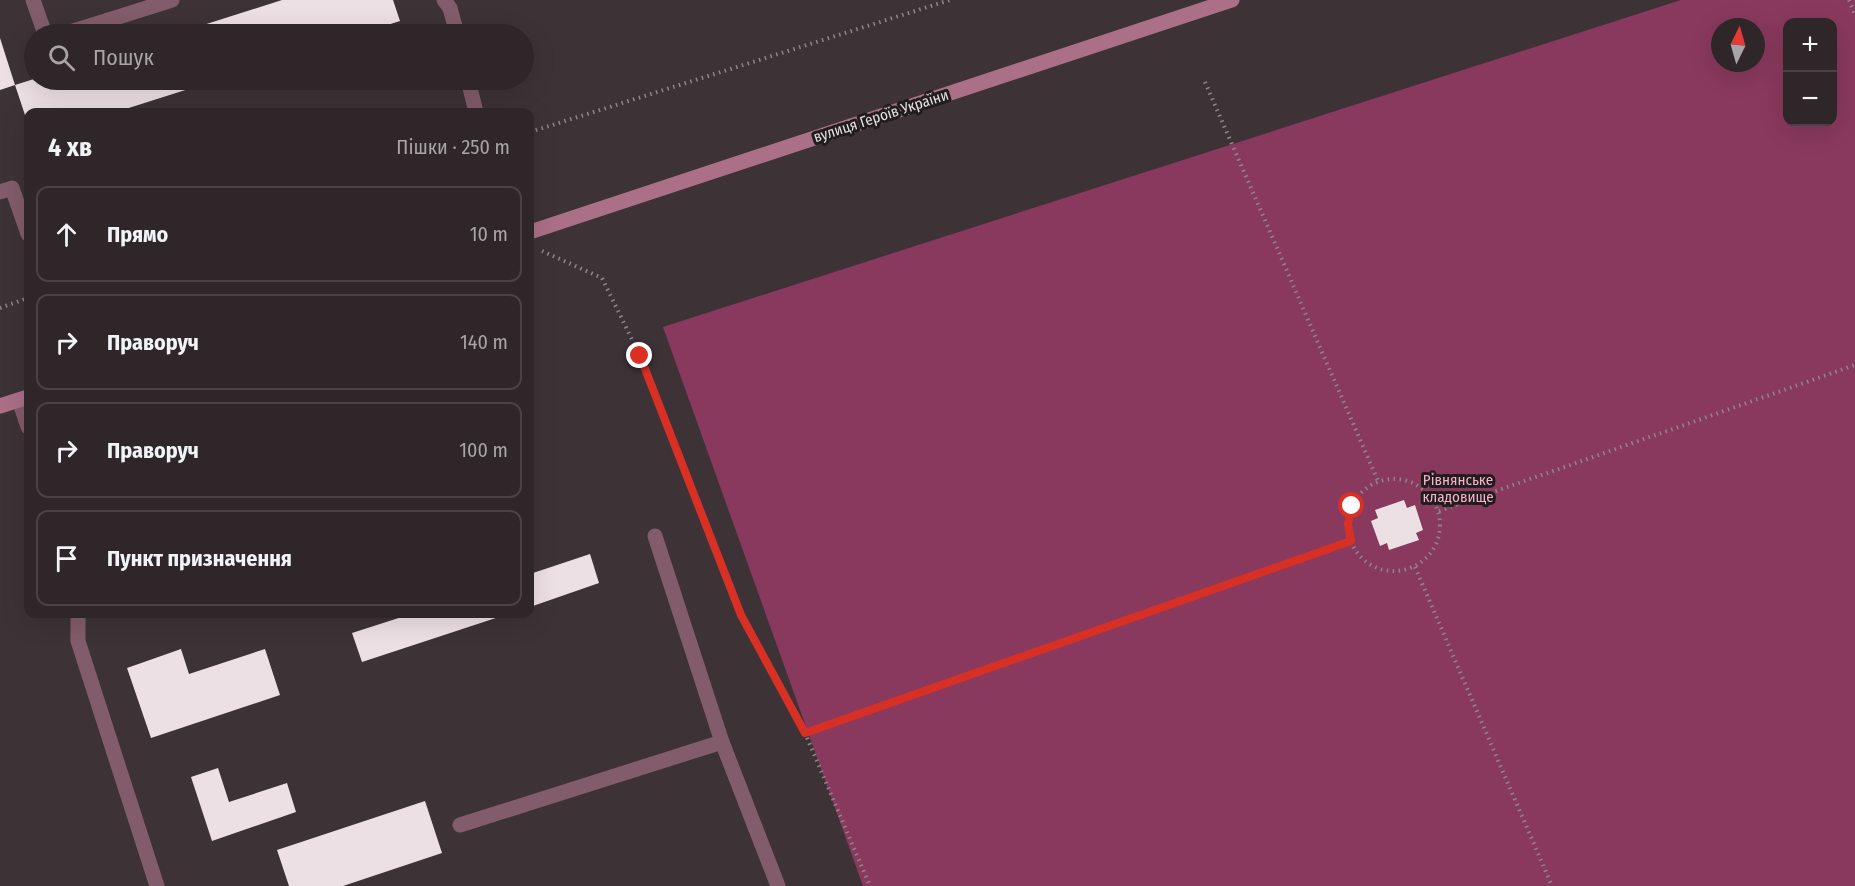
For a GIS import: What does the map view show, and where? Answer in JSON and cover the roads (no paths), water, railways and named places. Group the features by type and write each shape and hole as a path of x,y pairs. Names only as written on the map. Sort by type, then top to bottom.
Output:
{"main road":[{"name":"вулиця Героїв України","path":"534,231 1233,0"},
{"path":"0,406 24,398"}],"lane":[{"path":"33,0 41,24"},
{"path":"96,24 172,0"},
{"path":"444,0 450,8 454,24"},
{"path":"470,90 475,108"},
{"path":"0,192 12,188 24,222"},
{"path":"655,536 722,742 778,886"},
{"path":"78,618 78,641 157,886"},
{"path":"460,825 722,742"}],"park label":[{"name":"Рівнянське кладовище","path":"1458,488"}]}
